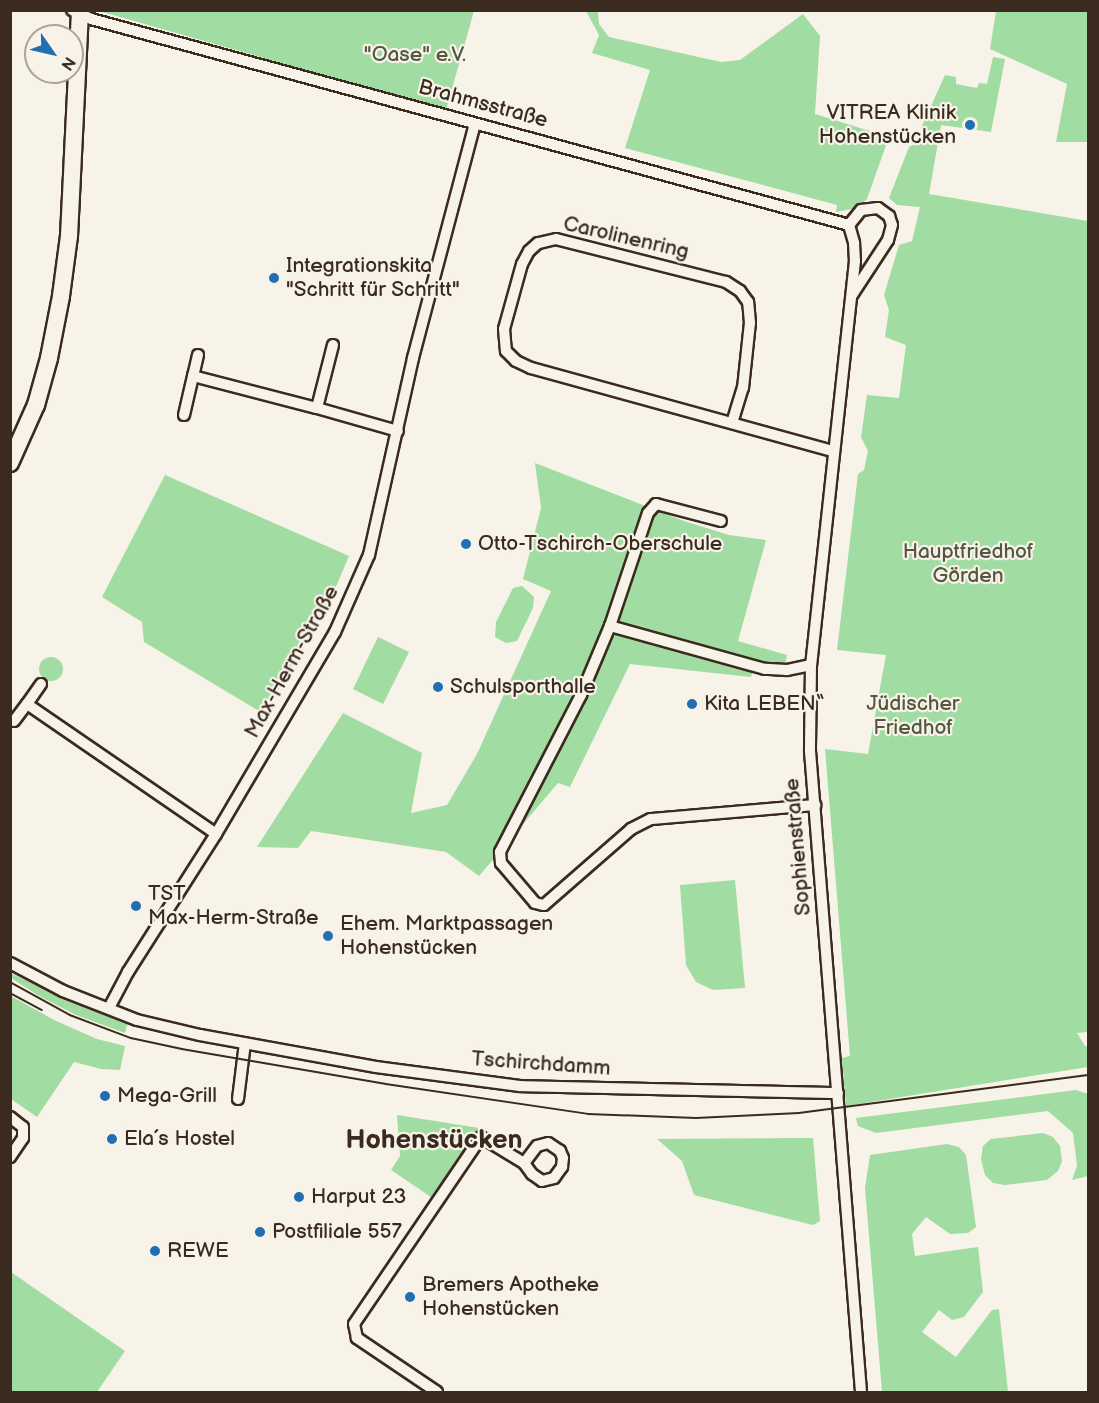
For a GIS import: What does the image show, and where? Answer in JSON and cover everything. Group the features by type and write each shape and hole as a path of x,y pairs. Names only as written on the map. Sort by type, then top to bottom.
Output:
{"street":[{"name":"Brahmsstraße","path":"76,13 849,225"},
{"path":"10,463 36,405 49,358 61,296 69,236 76,13"},
{"name":"Max-Herm-Straße","path":"109,1008 156,924 216,834 346,611 369,555 413,358 475,124"},
{"name":"Sophienstraße","path":"850,298 888,240 892,225 889,216 878,208 861,210 849,225 854,243 855,261 850,298 832,451 811,665 810,751 861,1392"},
{"name":"Carolinenring","path":"732,423 743,388 750,323 748,302 740,291 726,282 556,239 538,243 529,251 522,264 504,329 506,351 516,361 531,368 832,451"},
{"path":"317,408 333,345"},
{"path":"184,415 198,355"},
{"path":"193,376 398,431"},
{"path":"721,521 656,504 648,513 610,626 581,695 500,852 501,863 535,903 544,906 631,830 651,819 679,814 815,806"},
{"path":"610,626 765,669 787,670 811,665"},
{"path":"14,721 40,684"},
{"path":"27,704 216,834"},
{"name":"Tschirchdamm","path":"10,963 63,991 147,1022 376,1067 520,1086 838,1093"},
{"path":"238,1099 245,1043"},
{"path":"10,1117 23,1128 22,1138 10,1157"},
{"path":"433,1391 357,1338 354,1324 481,1137 524,1163"}],"green space":[{"name":"\"Oase\" e.V.","path":"474,10 446,110 99,11"},
{"path":"586,11 598,11 599,24 609,37 721,62 740,60 803,14 820,36 815,114 889,137 867,199 857,208 836,212 837,205 625,148 650,70 592,53 599,35"},
{"path":"996,11 1088,11 1088,142 1056,142 1067,84 990,49"},
{"path":"993,57 1005,59 991,132 941,125 929,194 1088,221 1088,1032 1077,1033 1085,1046 1088,1046 1088,1067 846,1106 842,1058 850,1056 825,749 868,754 886,655 837,650 858,474 864,470 868,451 861,437 867,395 899,398 906,345 885,337 889,310 884,295 899,245 912,241 920,207 897,205 889,198 909,147 924,139 921,128 945,75 956,77 956,84 977,88 979,83 987,84"},
{"path":"535,463 684,521 729,535 766,540 738,641 787,655 783,676 753,670 751,677 630,664 570,787 558,783 479,876 446,852 311,831 298,848 257,847 343,713 422,753 411,813 447,805 477,754 551,591 523,579 541,508"},
{"path":"165,475 349,556 329,603 264,714 144,642 142,622 102,597"},
{"path":"522,586 534,597 533,608 517,641 506,643 495,637 496,622 513,588"},
{"path":"378,637 409,652 383,704 353,689"},
{"path":"51,657 60,660 63,669 60,678 51,681 42,678 39,669 42,660"},
{"path":"735,880 745,988 713,990 696,982 686,965 680,885"},
{"path":"10,973 75,1003 128,1022 125,1033 76,1015 39,996 11,978"},
{"path":"11,996 54,1020 97,1039 125,1046 120,1070 101,1069 74,1062 37,1117 11,1099"},
{"path":"1076,1090 1088,1094 1088,1176 1072,1180 1077,1166 1073,1133 1048,1111 876,1133 858,1126 856,1118"},
{"path":"397,1115 479,1128 431,1197 391,1170 400,1156"},
{"path":"1043,1133 1053,1137 1060,1146 1062,1161 1058,1171 1047,1180 1005,1185 993,1183 985,1175 981,1159 983,1146 991,1139"},
{"path":"813,1138 820,1221 813,1225 694,1195 682,1161 657,1139"},
{"path":"947,1144 959,1147 966,1155 976,1227 968,1233 950,1234 926,1217 912,1234 915,1256 978,1247 983,1292 964,1317 952,1320 939,1310 922,1332 956,1357 992,1310 999,1309 1008,1392 882,1392 865,1188 870,1155"},
{"path":"11,1272 125,1351 97,1392 11,1392"}],"tram line":[{"path":"10,982 70,1015 131,1038 386,1084 588,1114 696,1118 799,1113 1088,1075"},
{"path":"10,993 42,1010"}],"place":[{"name":"VITREA Klinik Hohenstücken","path":"970,125"},
{"name":"Integrationskita \"Schritt für Schritt\"","path":"274,278"},
{"name":"Otto-Tschirch-Oberschule","path":"466,544"},
{"name":"Schulsporthalle","path":"438,687"},
{"name":"Kita LEBEN“","path":"692,704"},
{"name":"TST Max-Herm-Straße","path":"136,906"},
{"name":"Ehem. Marktpassagen Hohenstücken","path":"328,936"},
{"name":"Mega-Grill","path":"105,1096"},
{"name":"Ela´s Hostel","path":"112,1139"},
{"name":"Harput 23","path":"299,1197"},
{"name":"Postfiliale 557","path":"260,1232"},
{"name":"REWE","path":"155,1251"},
{"name":"Bremers Apotheke Hohenstücken","path":"410,1297"}],"district":[{"name":"Hohenstücken","path":"434,1141"}],"park label":[{"name":"Hauptfriedhof Görden","path":"968,564"},
{"name":"Jüdischer Friedhof","path":"913,716"}]}
